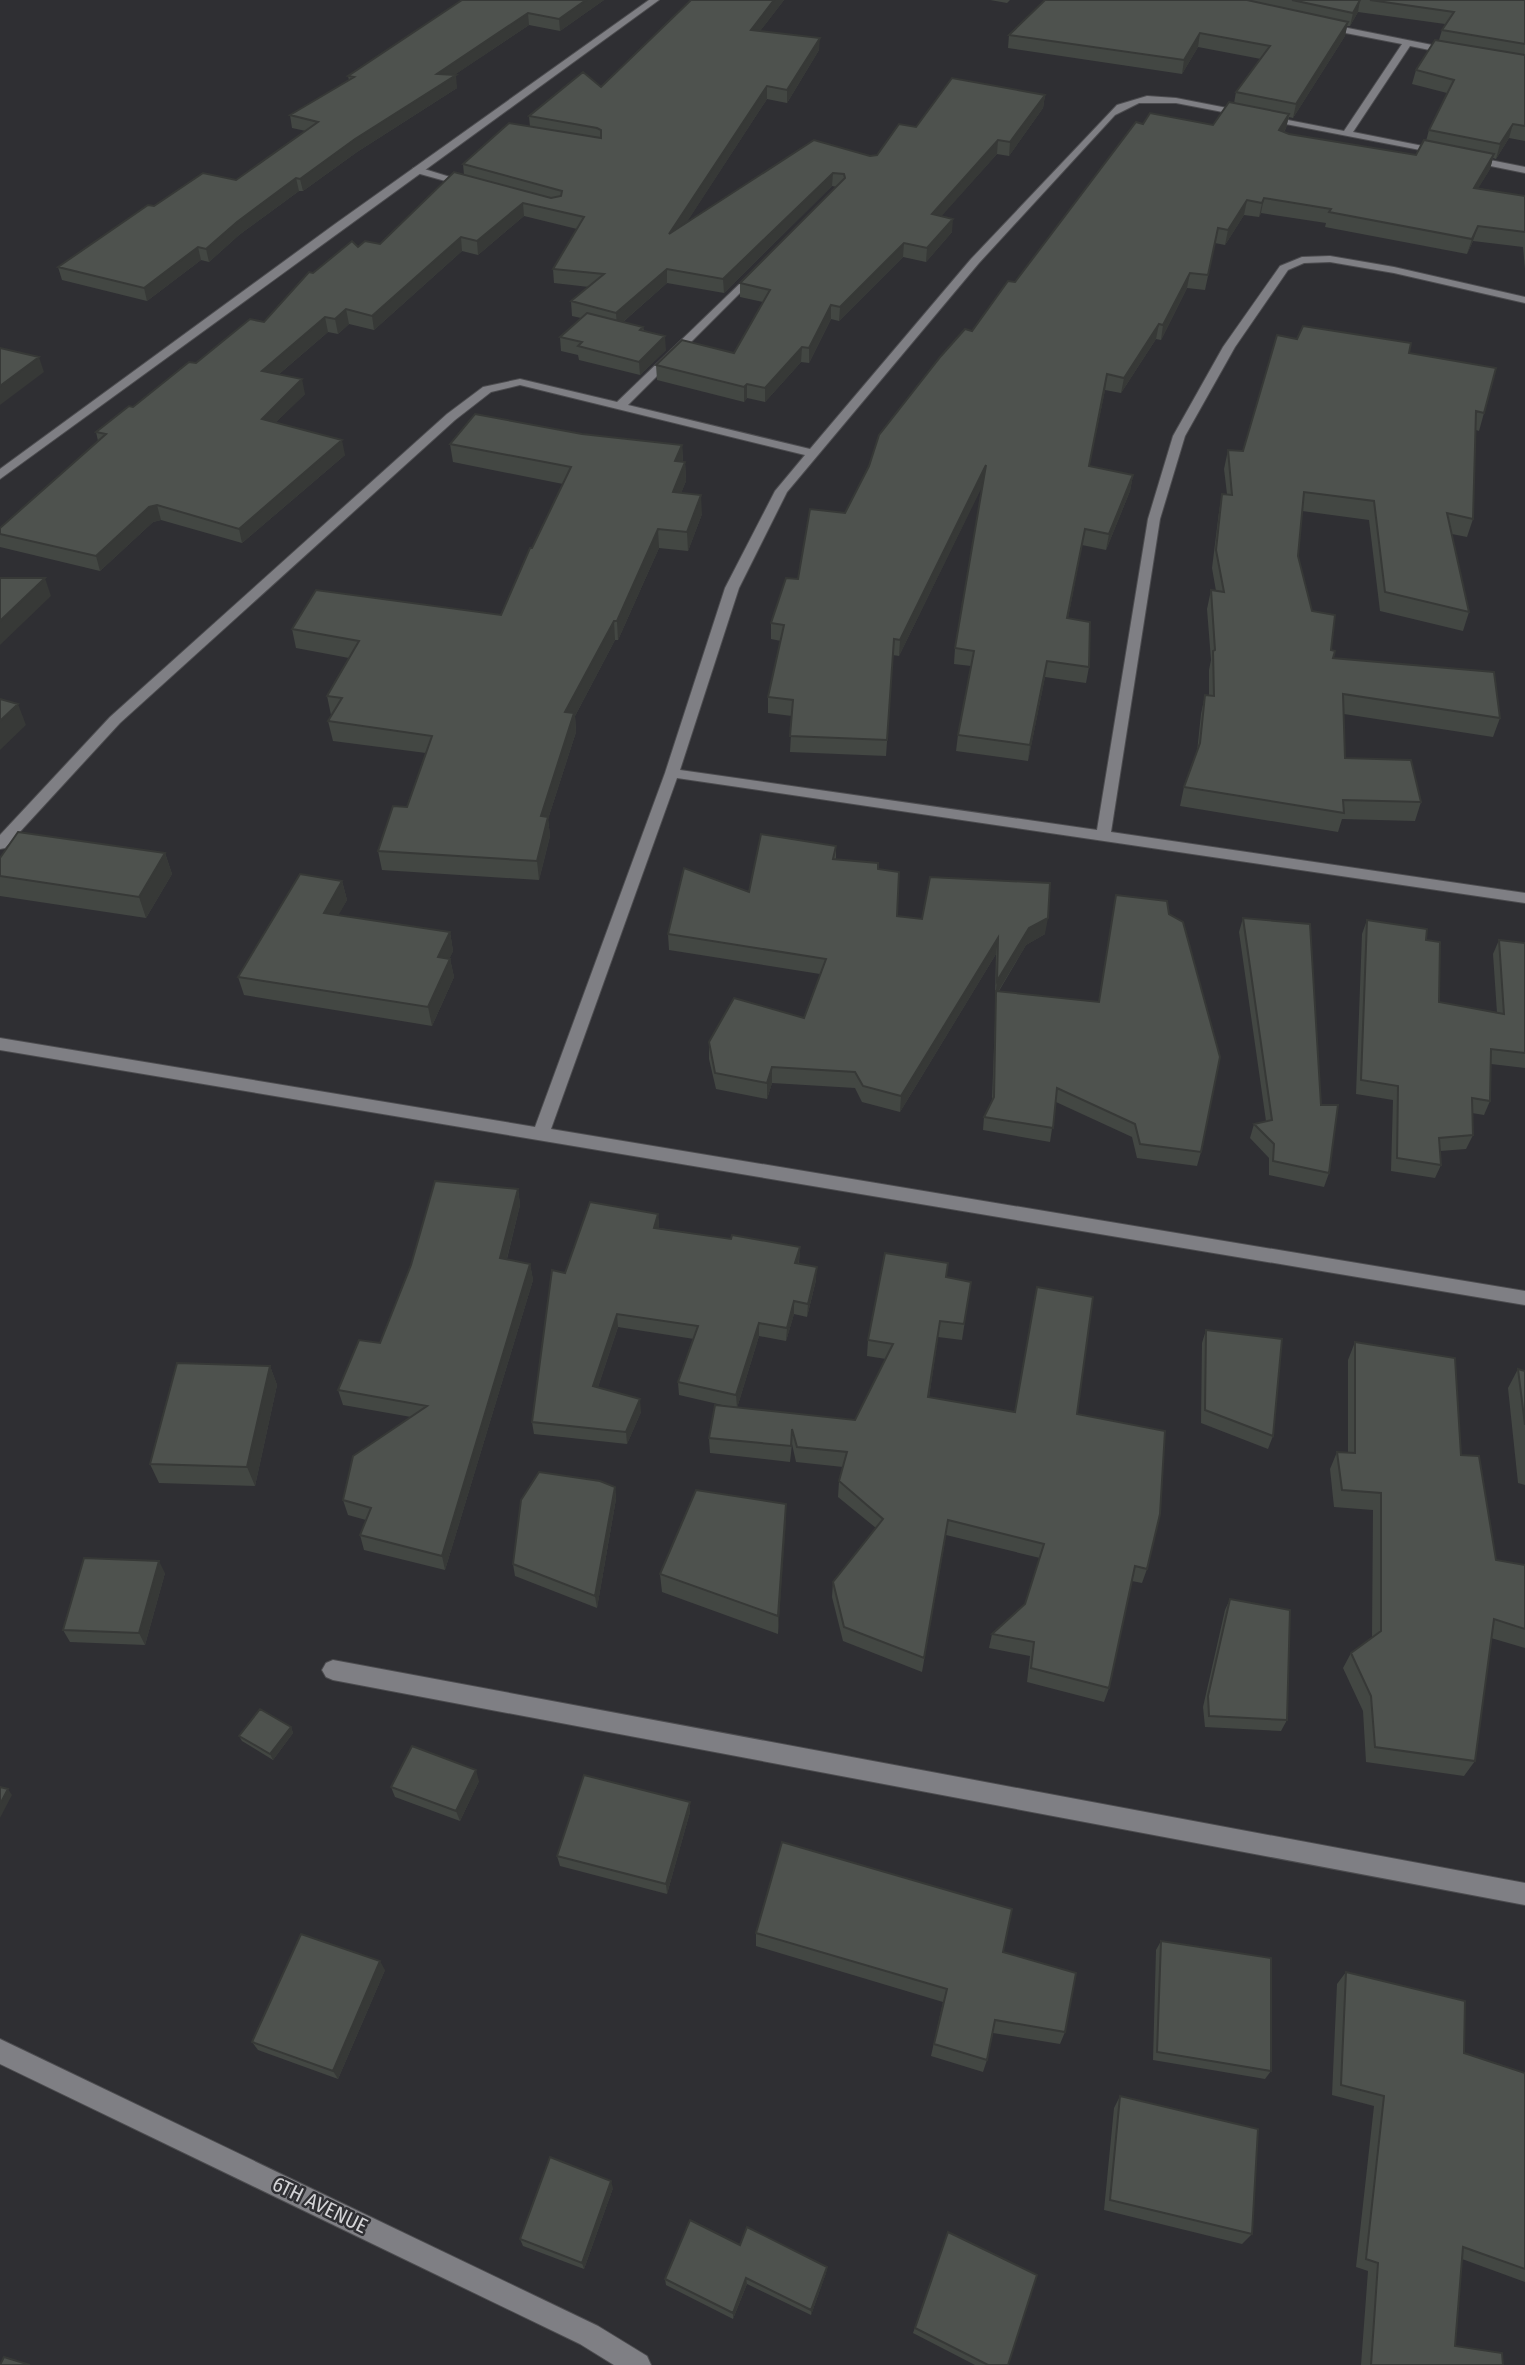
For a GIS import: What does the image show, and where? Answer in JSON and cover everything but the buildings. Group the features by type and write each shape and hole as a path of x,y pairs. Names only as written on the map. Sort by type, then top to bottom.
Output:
{"street":[{"path":"0,475 417,170 655,0"},
{"path":"1317,25 1460,53"},
{"path":"1347,134 1407,44"},
{"path":"541,1133 672,773 732,588 781,491 975,261 1120,106 1133,100 1168,99 1525,170"},
{"path":"480,125 493,128"},
{"path":"417,170 481,187"},
{"path":"621,405 769,258"},
{"path":"1103,837 1154,519 1179,436 1228,346 1284,268 1302,260 1330,259 1394,270 1525,300"},
{"path":"0,844 115,720 440,426 487,389 520,382 811,453"},
{"path":"672,773 1525,898"},
{"path":"0,1044 1525,1298"},
{"path":"333,1670 1525,1894"},
{"name":"6TH AVENUE","path":"0,2051 589,2335 638,2365"}]}
